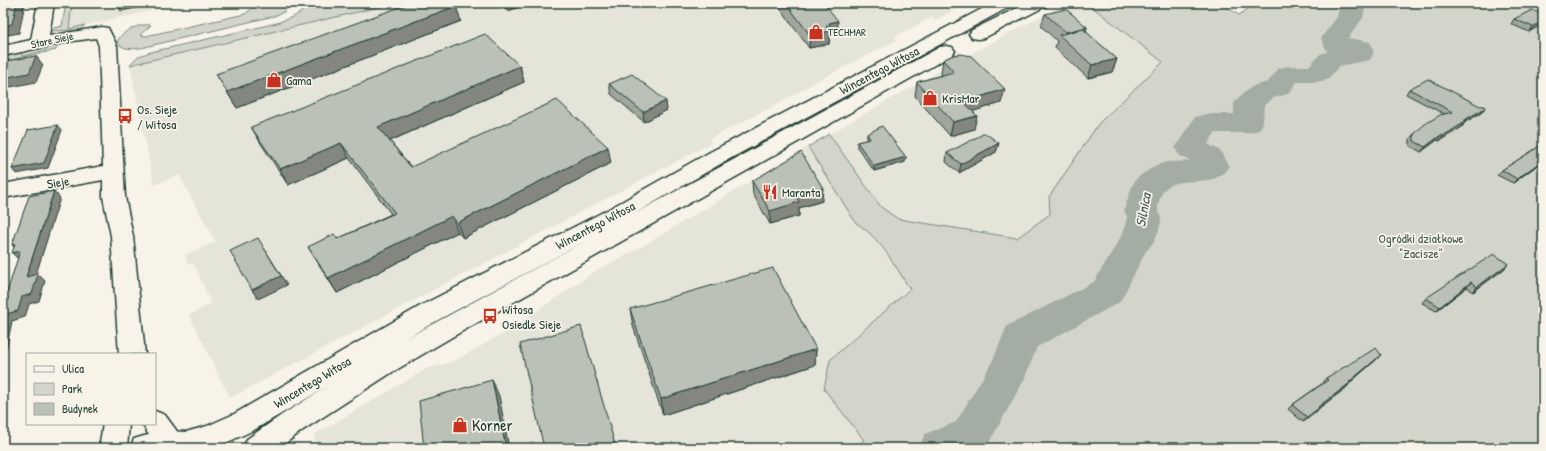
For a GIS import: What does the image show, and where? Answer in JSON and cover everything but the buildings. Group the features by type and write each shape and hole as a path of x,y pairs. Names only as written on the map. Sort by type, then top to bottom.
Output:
{"main road":[{"path":"40,43 46,3"},
{"name":"Wincentego Witosa","path":"172,441 212,437 264,411 430,312 617,214 717,157 1005,3"},
{"name":"Wincentego Witosa","path":"257,448 277,433 382,365 443,330 932,59 1040,3"},
{"name":"Stare Sieje","path":"3,51 73,36 102,32 108,46 113,172"},
{"path":"113,172 114,197 122,236 131,353"},
{"name":"Sieje","path":"3,191 113,172"},
{"path":"113,448 116,425"}],"shaded area":[{"path":"72,3 186,3 69,29"},
{"path":"396,3 968,3 935,20 933,17 894,37 897,40 709,139 711,143 230,398 189,315 211,304 194,264 188,264 185,255 216,242 179,175 154,185 130,65"},
{"path":"1066,3 1087,3 1163,62 1099,123 1050,214 1017,238 898,219 881,207 829,134 961,59"},
{"path":"808,147 856,222 868,230 895,265 911,289 830,360 824,389 864,440 854,448 314,448 314,435 428,368 452,362 506,332 594,272 641,247"}],"green space":[{"path":"66,3 72,3 69,29 85,25 80,30 49,31 62,26"},
{"path":"259,3 288,3 289,6 284,12 274,16 141,48 125,48 117,42 122,34 142,25 151,25 140,35 146,36 245,14"},
{"path":"304,3 396,3 130,65 134,60 151,52 277,23 295,16 304,10"},
{"name":"Ogródki działkowe \"Zacisze\"","path":"1087,3 1221,3 1239,15 1255,4 1543,3 1543,448 854,448 864,440 824,389 830,360 910,289 880,244 865,229 856,223 808,147 829,134 881,207 898,219 1017,238 1050,214 1049,197 1099,123 1163,62"},
{"path":"58,42 56,50 5,61 8,53 22,51 22,56 46,50 47,46"}],"waterway":[{"name":"Silnica","path":"940,448 971,435 1010,368 1021,337 1107,292 1133,243 1138,239 1144,217 1141,210 1148,186 1167,173 1203,171 1214,166 1209,158 1190,148 1206,124 1248,123 1249,103 1263,92 1278,88 1289,74 1317,74 1330,60 1360,54 1360,48 1337,47 1334,38 1350,18 1353,3"}],"place":[{"name":"TECHMAR","path":"816,32"},
{"name":"Gama","path":"274,80"},
{"name":"KrisMar","path":"930,98"},
{"name":"Os. Sieje / Witosa","path":"125,116"},
{"name":"Maranta","path":"770,192"},
{"name":"Witosa Osiedle Sieje","path":"490,316"},
{"name":"Korner","path":"460,425"}]}
